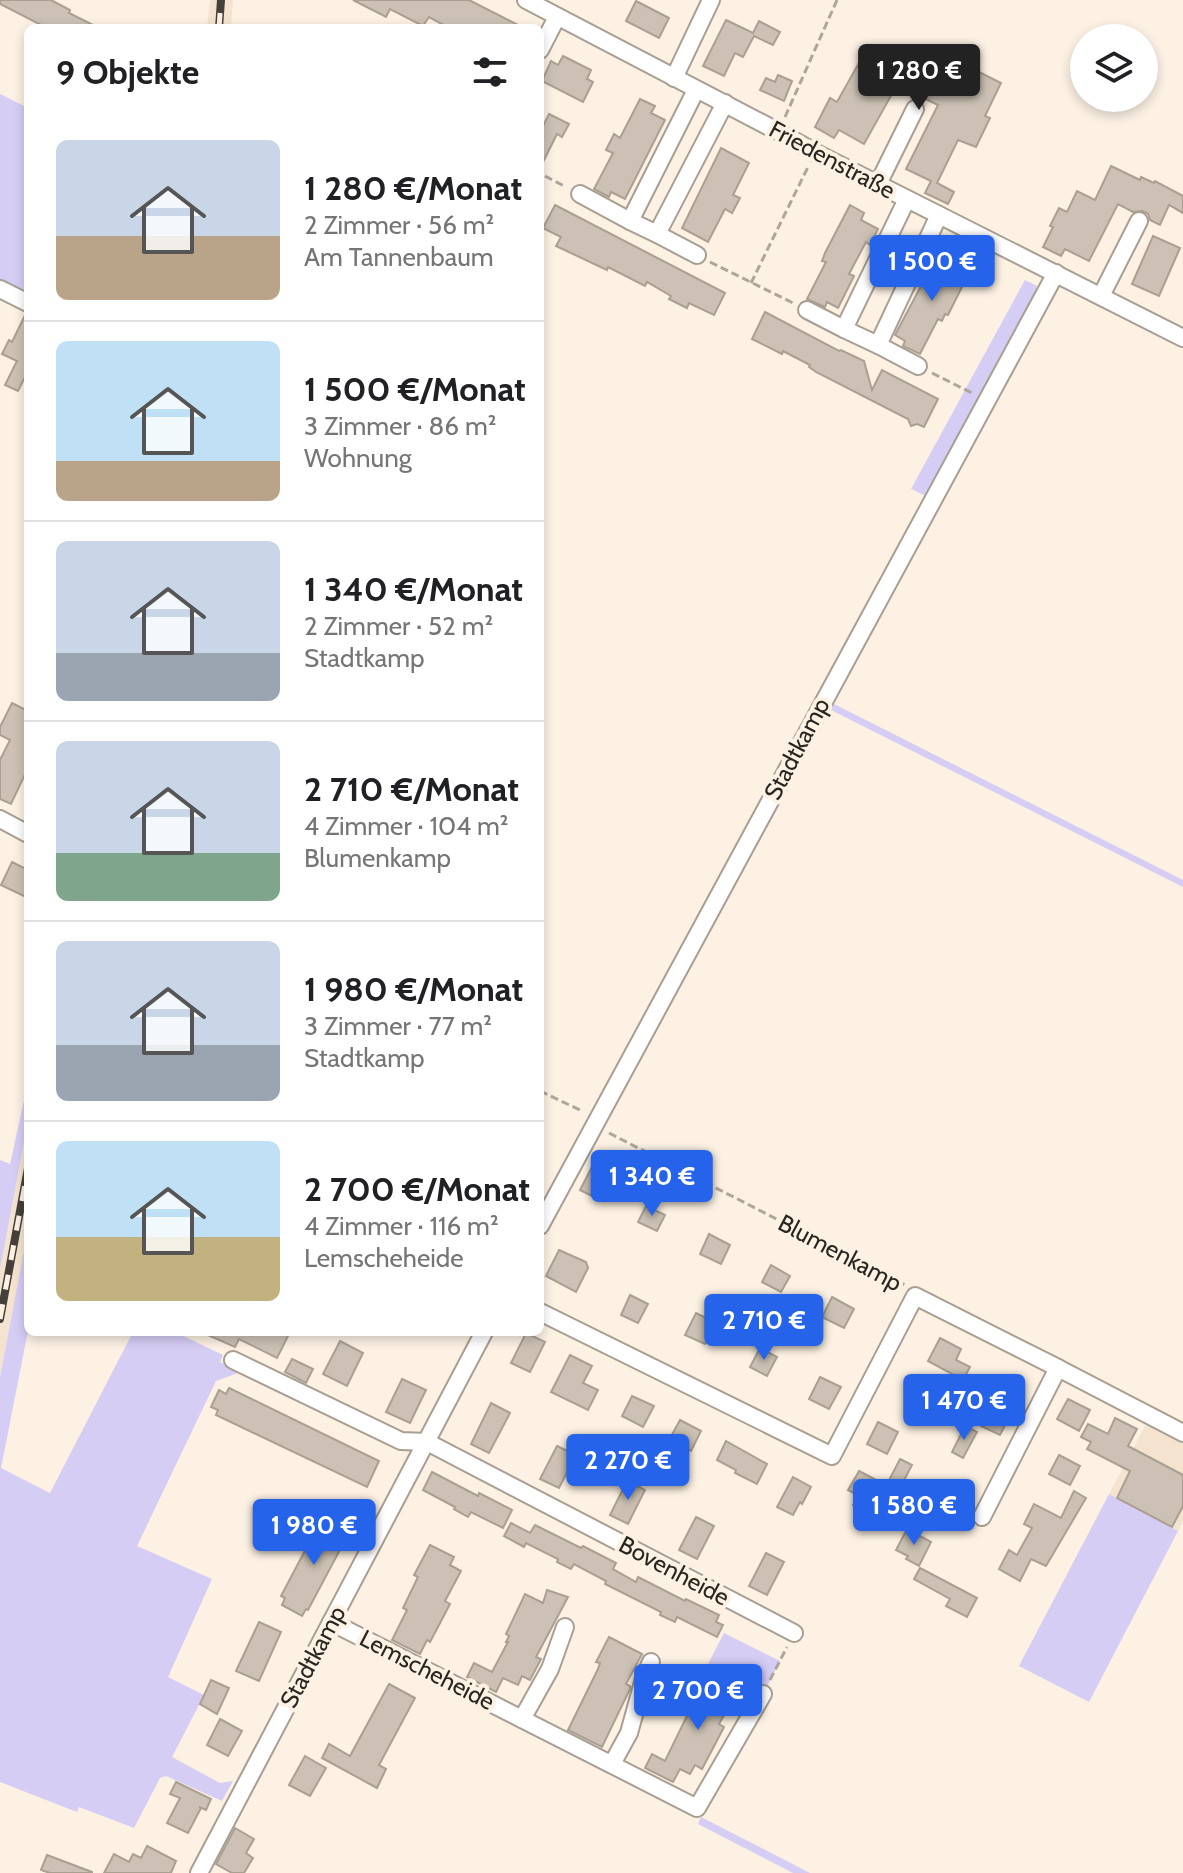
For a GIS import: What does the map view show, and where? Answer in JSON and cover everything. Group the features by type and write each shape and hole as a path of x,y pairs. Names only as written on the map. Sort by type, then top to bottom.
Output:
{"street":[{"name":"Friedenstraße","path":"526,0 816,153 1183,338"},
{"path":"674,78 711,0"},
{"path":"544,42 557,17"},
{"path":"630,221 696,90"},
{"path":"657,234 725,103"},
{"path":"878,184 915,109"},
{"path":"580,194 697,255"},
{"path":"844,329 907,199"},
{"path":"878,345 939,215"},
{"path":"1101,296 1139,221"},
{"name":"Stadtkamp","path":"544,1218 1056,273"},
{"path":"0,289 24,301"},
{"path":"807,310 918,366"},
{"path":"0,819 24,832"},
{"name":"Blumenkamp","path":"544,1314 832,1456 915,1296 1183,1433"},
{"name":"Stadtkamp","path":"199,1873 482,1336"},
{"path":"233,1360 401,1441 427,1442"},
{"path":"982,1517 1058,1368"},
{"name":"Bovenheide","path":"427,1442 794,1633"},
{"name":"Lemscheheide","path":"331,1622 697,1808 763,1694"},
{"name":"Lemscheheide","path":"522,1719 550,1669 565,1627"},
{"path":"612,1764 629,1733 651,1662"}],"path":[{"path":"779,132 837,0"},
{"path":"751,283 816,153"},
{"path":"545,176 580,194"},
{"path":"697,255 807,310"},
{"path":"918,366 986,401"},
{"name":"Blumenkamp","path":"544,1093 596,1119 605,1130 904,1283 915,1296"},
{"path":"763,1694 794,1633"}],"shaded area":[{"path":"210,0 233,0 231,24 207,24"},
{"path":"0,94 24,106 24,295 0,283"},
{"path":"1025,280 1037,286 1035,292 926,496 911,489"},
{"path":"832,703 1183,880 1183,887 829,709"},
{"path":"24,1100 24,1141 0,1270 0,1160 10,1164"},
{"path":"24,1141 24,1250 0,1377 0,1270"},
{"path":"24,1250 24,1336 27,1336 1,1468 50,1493 131,1336 183,1336 223,1355 220,1362 241,1372 216,1381 137,1546 212,1579 168,1677 204,1695 172,1757 220,1783 233,1781 222,1801 166,1776 160,1778 134,1828 79,1807 77,1812 0,1782 0,1377"},
{"path":"1155,1407 1183,1422 1183,1522 1178,1531 1109,1494"},
{"path":"1109,1494 1178,1531 1089,1702 1019,1666"},
{"path":"724,1633 780,1661 763,1694 708,1664"},
{"path":"701,1817 810,1873 793,1873 698,1824"}],"building":[{"path":"0,0 51,0 91,24 39,24 0,4"},
{"path":"353,0 469,0 516,24 442,24 429,17 424,24 419,24 390,9 386,17"},
{"path":"636,1 669,18 659,38 626,21"},
{"path":"726,20 753,33 759,21 780,32 773,45 754,36 743,57 735,53 724,76 703,66"},
{"path":"960,50 972,56 967,66 1001,83 985,116 990,118 976,147 958,140 937,183 954,192 948,204 925,193 931,181 906,169 938,105 897,85 864,144 839,130 834,138 815,127 830,98 837,102 860,61 896,82 905,65 926,75 931,65 949,74"},
{"path":"563,56 591,70 587,79 593,82 583,102 544,82 551,61 558,65"},
{"path":"778,75 792,81 784,101 760,90 766,78 775,82"},
{"path":"640,99 655,106 651,113 665,120 625,199 611,192 609,197 594,189 613,153 606,150 614,134 620,138"},
{"path":"549,114 569,124 562,137 557,134 544,160 544,124"},
{"path":"721,148 749,163 733,195 740,198 732,213 725,209 708,242 682,228"},
{"path":"1111,166 1140,180 1141,177 1155,181 1183,196 1183,213 1169,205 1160,225 1150,220 1143,211 1133,212 1118,204 1089,261 1065,249 1061,256 1043,247 1059,208 1067,212 1077,191 1095,200"},
{"path":"555,205 725,293 714,315 689,303 687,308 647,282 645,286 556,246 561,237 544,226"},
{"path":"850,205 864,213 861,220 878,229 870,245 866,242 849,274 854,276 838,308 827,302 825,307 807,299 826,262 822,261 825,253"},
{"path":"1153,236 1180,248 1159,296 1132,284"},
{"path":"936,258 955,267 958,260 972,267 948,315 945,314 942,321 938,319 920,354 903,346 905,341 895,335"},
{"path":"765,312 864,361 872,390 882,370 938,399 924,427 917,424 911,426 908,419 816,372 810,365 752,339"},
{"path":"24,317 24,379 18,391 5,385 17,361 2,354 9,340 12,342"},
{"path":"12,703 24,709 24,776 11,804 0,799 0,760 10,740 0,735 0,727"},
{"path":"12,862 24,868 24,896 1,885"},
{"path":"595,1161 614,1170 600,1200 580,1190"},
{"path":"646,1206 665,1215 657,1231 638,1222"},
{"path":"709,1234 730,1245 721,1264 700,1254"},
{"path":"559,1250 586,1262 588,1268 576,1292 546,1276"},
{"path":"771,1265 790,1276 781,1292 762,1282"},
{"path":"630,1295 648,1304 638,1323 621,1315"},
{"path":"832,1297 854,1309 844,1328 822,1317"},
{"path":"696,1313 716,1323 705,1344 685,1335"},
{"path":"210,1336 288,1336 277,1358 239,1339 235,1347"},
{"path":"524,1336 545,1342 530,1372 511,1363"},
{"path":"940,1338 961,1349 956,1360 970,1367 963,1380 928,1361"},
{"path":"340,1341 363,1353 347,1386 323,1374"},
{"path":"760,1348 777,1357 767,1376 750,1367"},
{"path":"570,1355 592,1366 583,1383 598,1390 588,1410 551,1392"},
{"path":"292,1359 313,1369 306,1383 285,1372"},
{"path":"820,1377 841,1387 829,1409 809,1399"},
{"path":"402,1379 426,1390 410,1423 386,1412"},
{"path":"229,1388 379,1461 367,1487 216,1415 218,1410 211,1407 219,1390 226,1394"},
{"path":"632,1396 654,1406 643,1427 622,1416"},
{"path":"1068,1399 1090,1410 1079,1431 1057,1419"},
{"path":"491,1403 510,1413 489,1453 471,1444"},
{"path":"992,1404 1011,1414 1000,1435 981,1426"},
{"path":"1115,1418 1137,1429 1128,1446 1183,1475 1183,1506 1172,1527 1117,1498 1130,1471 1087,1449 1091,1442 1081,1437 1088,1424 1108,1434"},
{"path":"680,1420 701,1431 691,1451 669,1440"},
{"path":"878,1422 898,1432 887,1454 867,1444"},
{"path":"965,1426 977,1432 963,1458 952,1452"},
{"path":"726,1441 767,1464 757,1484 717,1460"},
{"path":"557,1446 576,1455 559,1488 540,1479"},
{"path":"1059,1455 1080,1466 1070,1485 1049,1474"},
{"path":"900,1459 912,1465 898,1492 886,1486"},
{"path":"859,1471 880,1482 864,1511 853,1505 858,1495 848,1490"},
{"path":"432,1472 512,1510 503,1528 471,1512 468,1517 423,1490"},
{"path":"793,1477 811,1487 793,1515 777,1507"},
{"path":"627,1481 645,1490 628,1524 610,1515"},
{"path":"951,1482 970,1492 959,1513 940,1503"},
{"path":"1074,1491 1086,1498 1046,1566 1031,1559 1020,1581 999,1569 1009,1550 1017,1555 1032,1528 1024,1524 1034,1504 1061,1518"},
{"path":"359,1501 372,1507 362,1528 349,1522"},
{"path":"696,1517 714,1526 697,1559 679,1550"},
{"path":"327,1519 350,1531 302,1616 282,1605 285,1598 281,1596 319,1524 323,1526"},
{"path":"511,1523 530,1533 535,1525 581,1548 583,1546 616,1563 613,1569 636,1582 638,1577 719,1615 716,1622 723,1625 717,1637 677,1617 675,1622 660,1615 661,1612 605,1584 606,1581 574,1564 571,1569 526,1543 524,1547 504,1536"},
{"path":"907,1529 931,1542 919,1566 896,1550"},
{"path":"430,1545 454,1557 450,1565 461,1571 445,1601 450,1604 430,1642 427,1640 420,1654 392,1640 407,1610 403,1608 418,1577 414,1575"},
{"path":"766,1553 784,1562 767,1595 749,1586"},
{"path":"920,1568 977,1598 967,1617 946,1606 950,1599 914,1579"},
{"path":"547,1590 568,1597 536,1657 541,1659 530,1680 522,1676 518,1685 503,1678 496,1692 467,1677 474,1663 492,1672 508,1642 509,1636 506,1634 525,1594 543,1603"},
{"path":"259,1622 281,1632 259,1681 236,1671"},
{"path":"609,1637 642,1654 626,1684 630,1689 602,1747 568,1730 598,1669 600,1663 596,1662"},
{"path":"731,1679 746,1687 737,1704 732,1701 719,1724 724,1727 702,1769 695,1765 690,1774 680,1769 673,1782 645,1768 652,1754 665,1761 702,1685 717,1692 720,1686 726,1688"},
{"path":"211,1680 229,1688 217,1714 200,1704"},
{"path":"389,1684 415,1698 379,1765 386,1769 377,1788 322,1758 329,1744 350,1756"},
{"path":"220,1719 242,1731 228,1756 207,1745"},
{"path":"305,1756 326,1768 310,1796 289,1785"},
{"path":"176,1782 211,1799 206,1810 199,1807 188,1833 167,1823 180,1798 170,1794"},
{"path":"235,1828 254,1839 246,1853 253,1858 244,1873 232,1873 216,1864"},
{"path":"147,1846 176,1861 171,1873 104,1873 114,1854 129,1862 133,1854 141,1858"},
{"path":"47,1855 92,1873 50,1873 41,1870"}],"railway":[{"path":"219,24 221,0"},
{"path":"0,1319 24,1190"}]}
